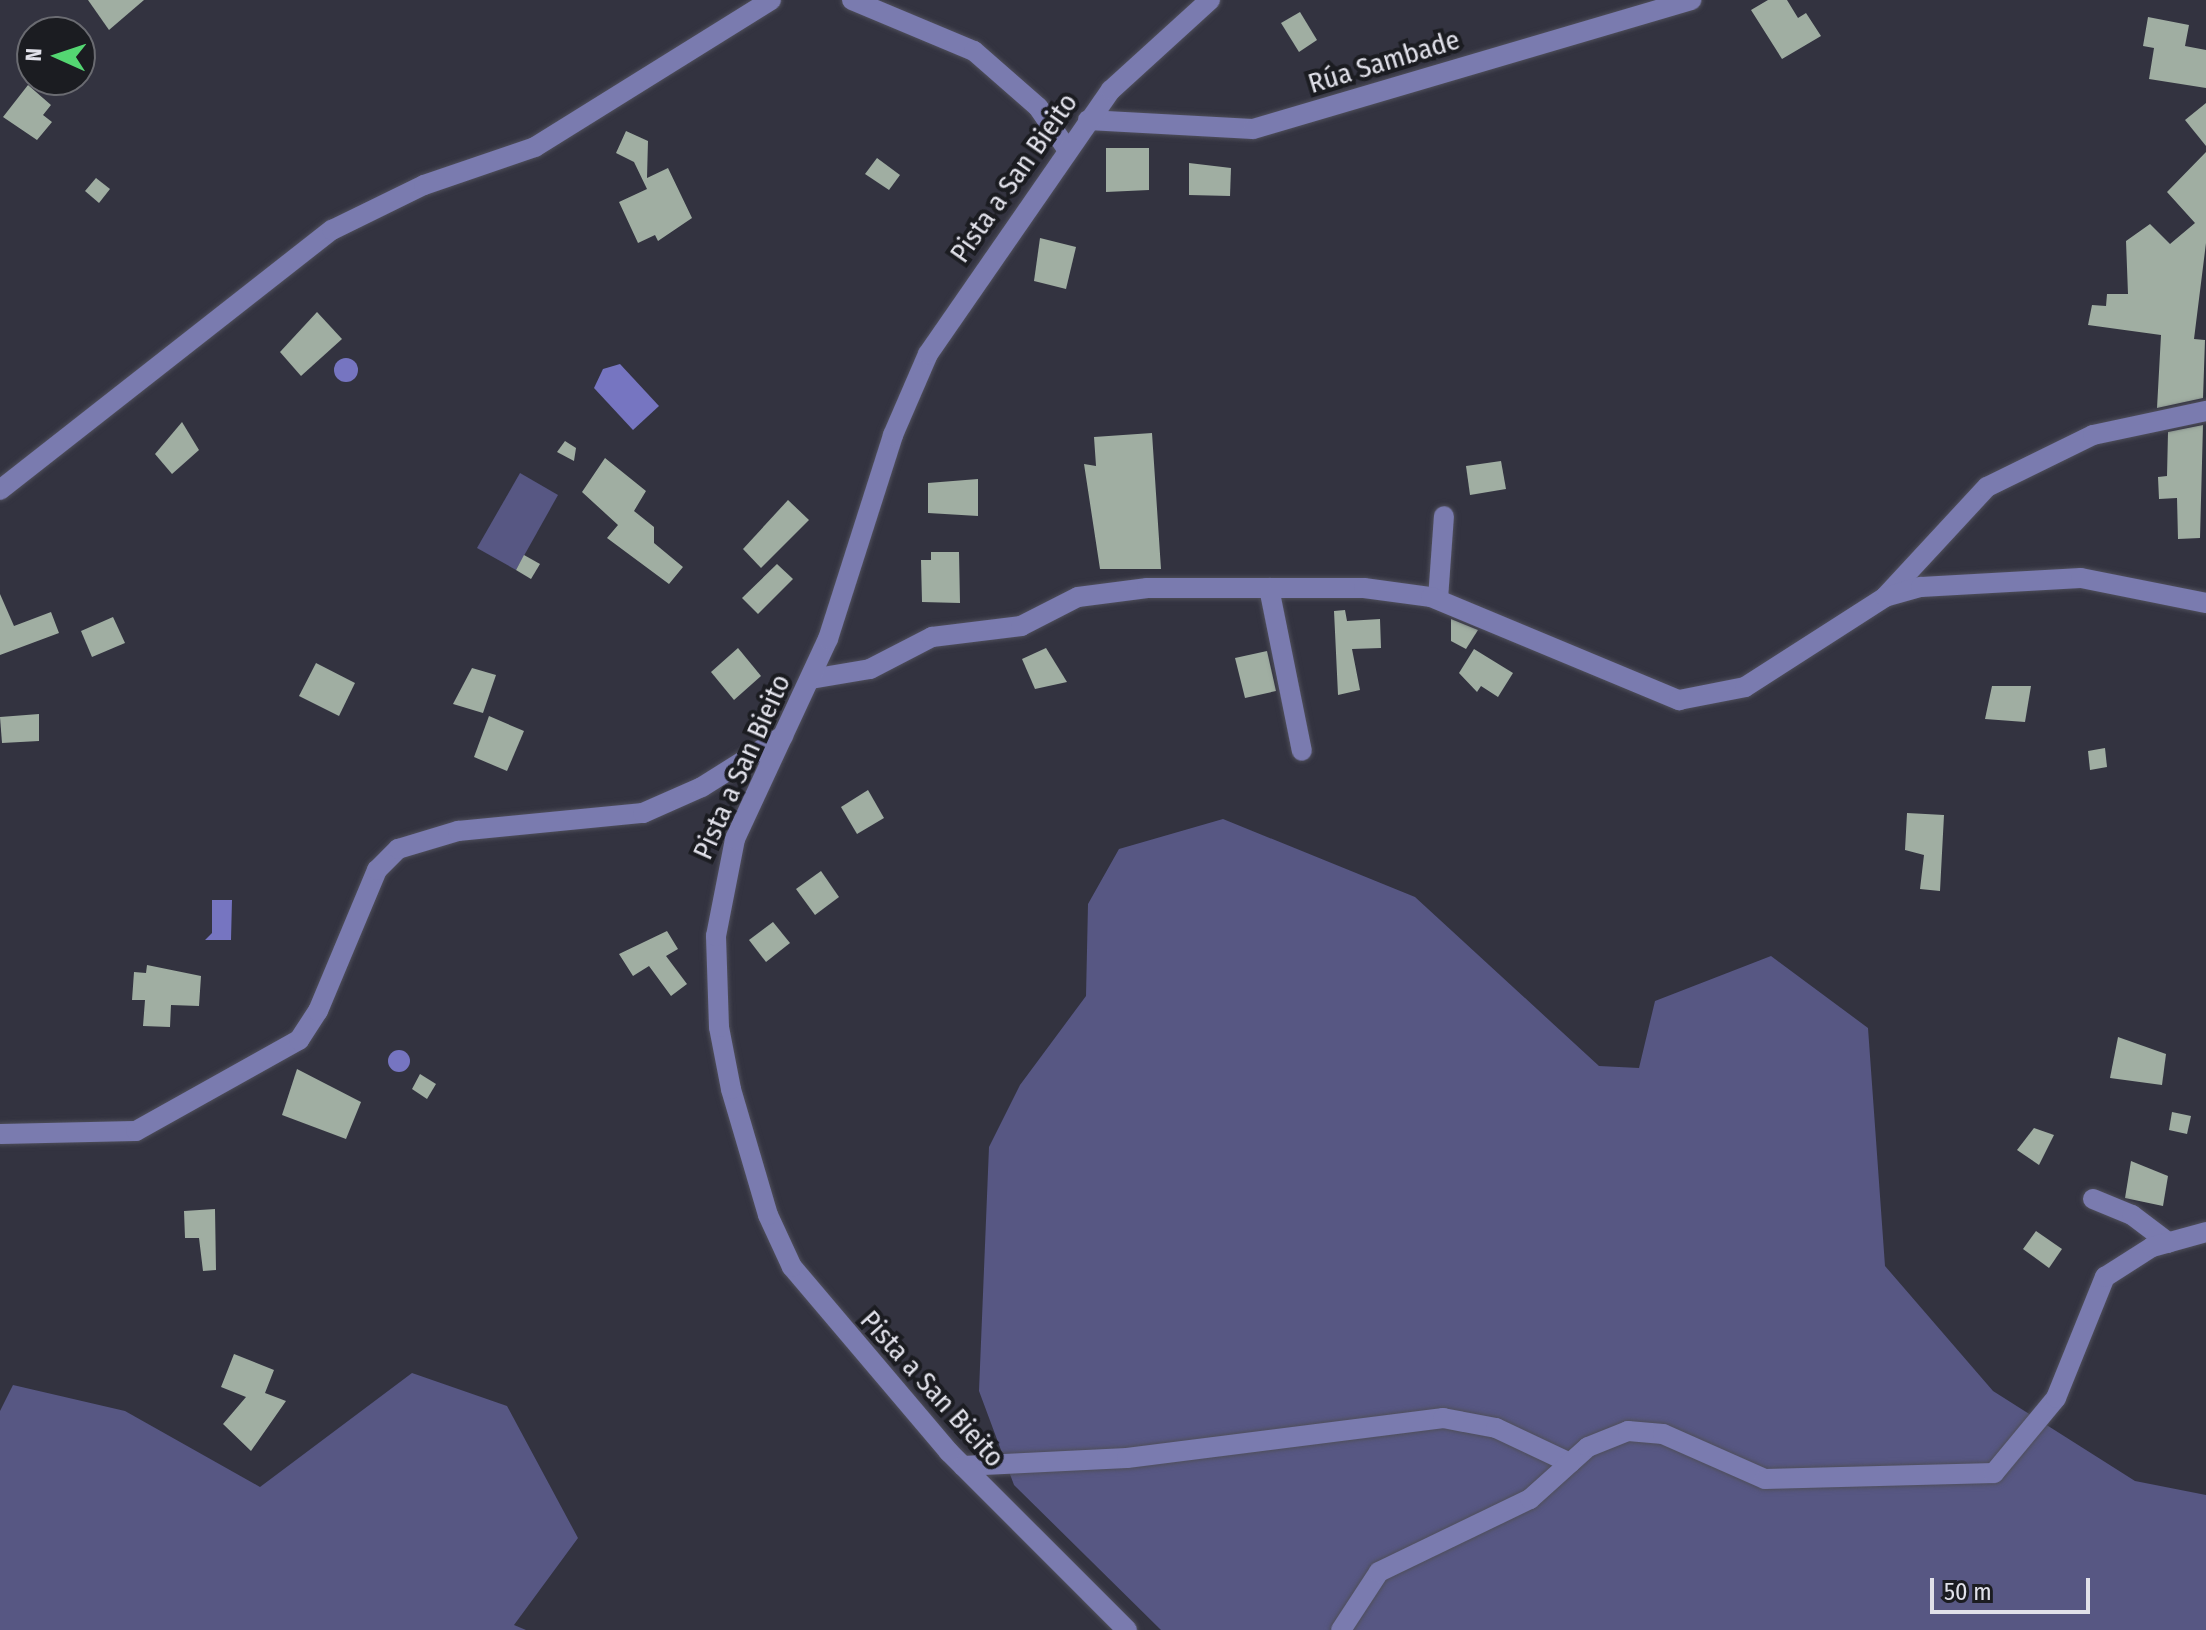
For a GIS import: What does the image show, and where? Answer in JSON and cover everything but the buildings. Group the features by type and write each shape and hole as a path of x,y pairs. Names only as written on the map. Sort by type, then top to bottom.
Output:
{"street":[{"path":"0,490 332,230 424,185 535,147 771,0"},
{"path":"852,0 974,51 1038,107 1067,149"},
{"name":"Pista a San Bieito","path":"1127,1630 963,1466 854,1348 792,1267 739,1122 719,1027 718,903 735,839 811,679 915,378 1088,120 1128,72 1210,0"},
{"name":"Rúa Sambade","path":"1088,120 1253,129 1691,0"},
{"path":"811,679 852,675 946,633 1021,626 1095,593 1364,588 1438,599 1661,696 1693,700 1745,687 1885,597 1987,487 2093,435 2206,411"},
{"path":"1438,599 1444,516"},
{"path":"1885,597 1997,578 2059,577 2206,603"},
{"path":"1269,588 1302,751"},
{"path":"0,1134 136,1131 299,1040 323,1000 372,879 398,849 458,831 643,813 702,787 783,736"},
{"path":"2093,1199 2150,1225 2169,1243"},
{"path":"1341,1630 1379,1572 1530,1499 1603,1438 1647,1430 1765,1479 1994,1473 2056,1398 2105,1277 2169,1243 2206,1232"},
{"path":"963,1466 1099,1461 1443,1418 1496,1428 1570,1463"}],"shaded area":[{"path":"346,358 354,362 358,370 354,378 346,382 338,378 334,370 338,362"},
{"path":"620,364 659,406 633,430 594,388 603,369"},
{"path":"520,473 558,495 516,570 477,548"},
{"path":"1223,819 1415,897 1599,1066 1639,1068 1655,1001 1771,956 1868,1028 1885,1266 1993,1391 2135,1481 2206,1495 2206,1630 1161,1630 1014,1485 979,1391 989,1147 1020,1085 1086,996 1088,904 1119,849"},
{"path":"212,900 232,900 231,940 205,940 212,933"},
{"path":"399,1050 407,1053 410,1061 407,1069 399,1072 391,1069 388,1061 391,1053"},
{"path":"412,1373 507,1406 578,1538 514,1625 526,1630 0,1630 0,1411 13,1385 125,1411 260,1487"}]}
